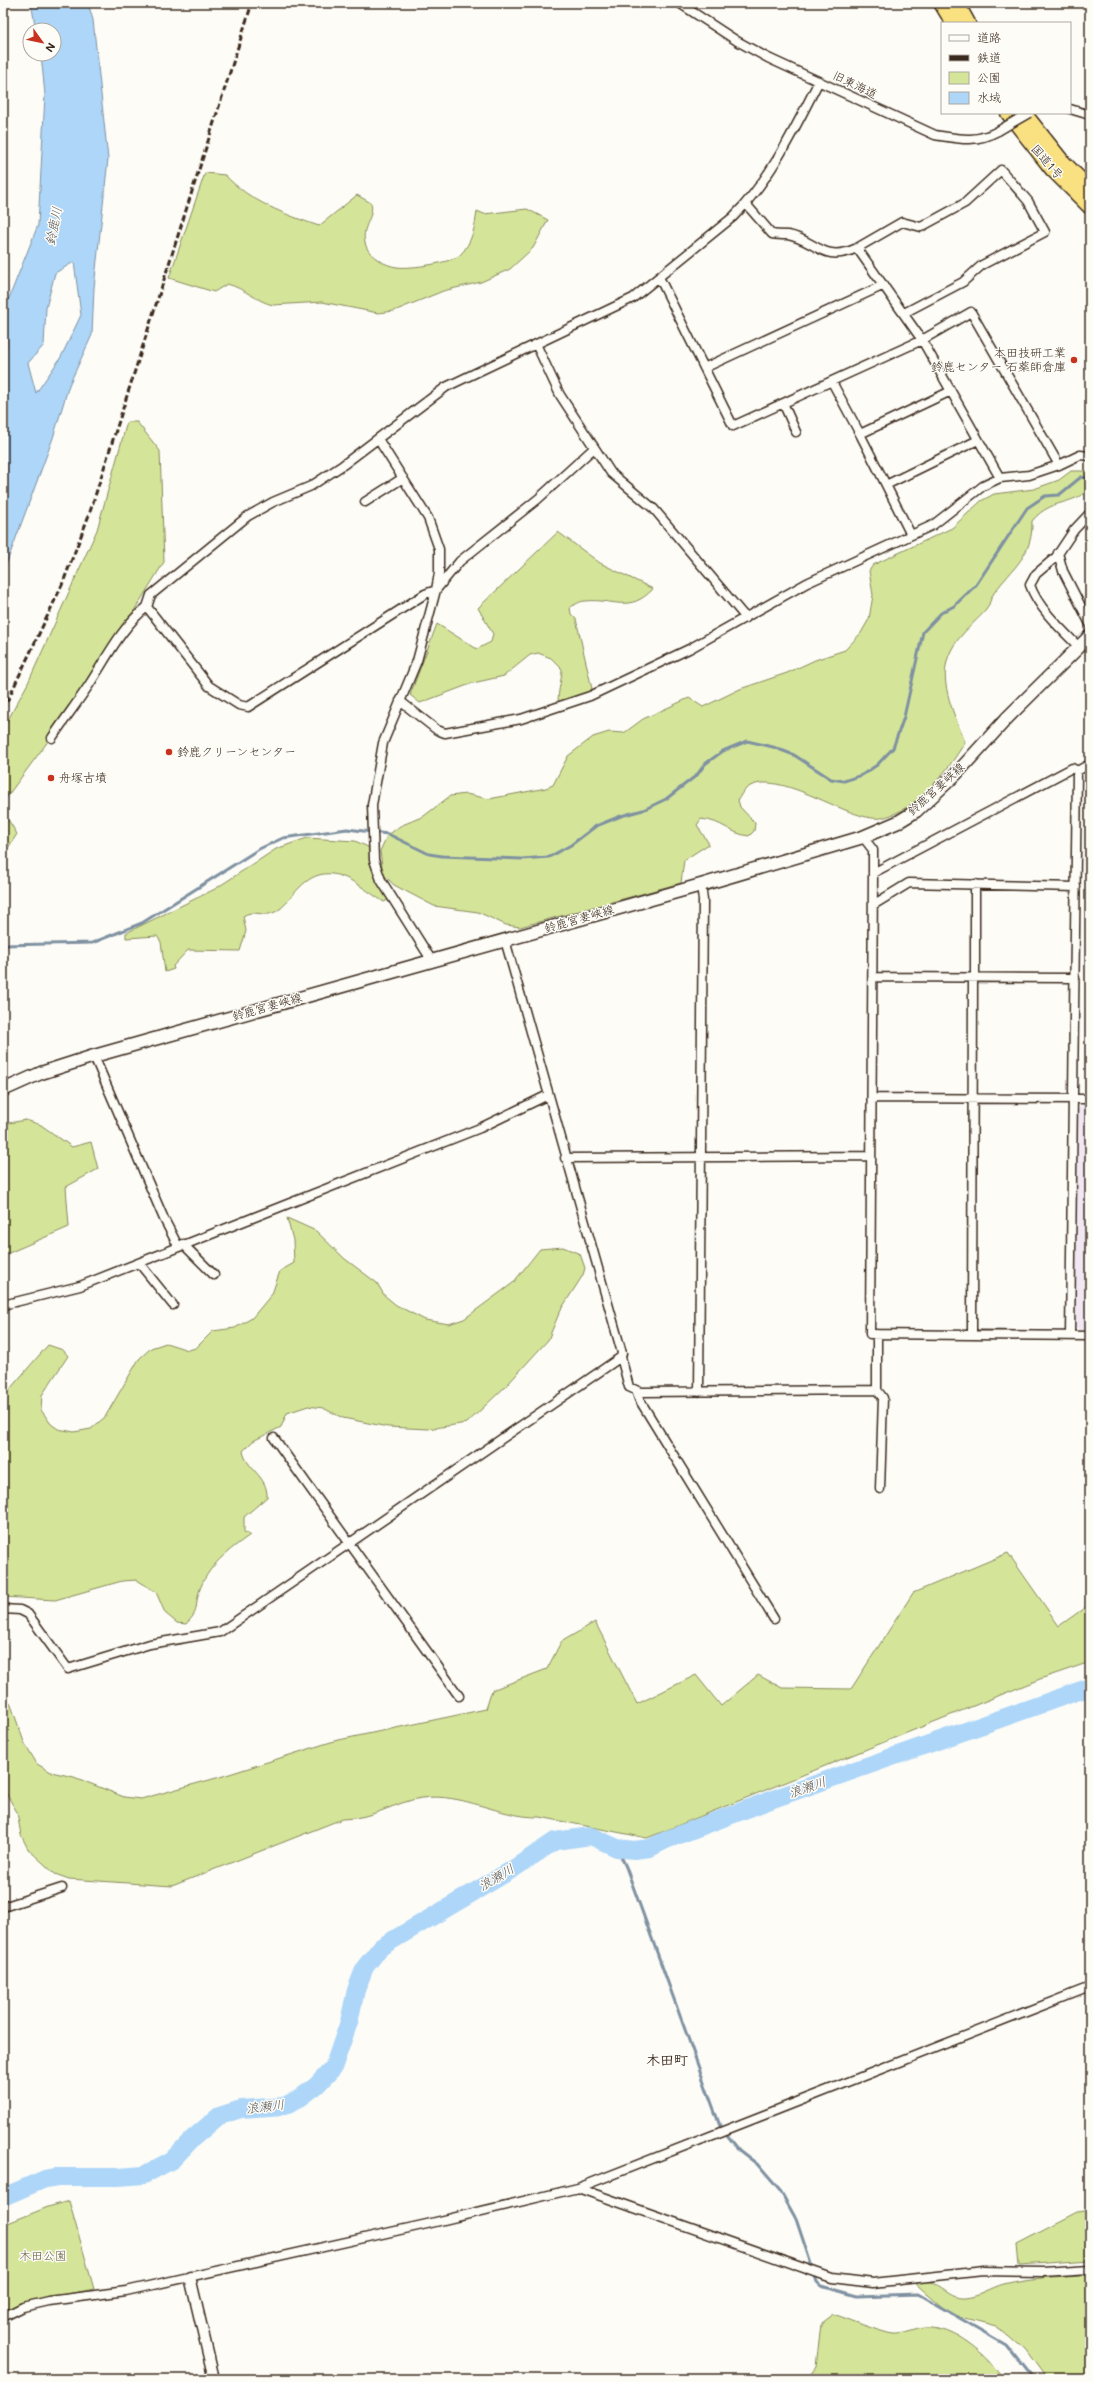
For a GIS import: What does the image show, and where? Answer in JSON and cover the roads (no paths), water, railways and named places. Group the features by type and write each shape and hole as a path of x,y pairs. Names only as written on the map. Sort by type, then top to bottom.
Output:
{"highway":[{"path":"941,3 952,22"},
{"path":"957,3 967,22"},
{"name":"国道1号","path":"1009,114 1052,169 1090,207"},
{"name":"国道1号","path":"1025,114 1062,160 1090,189"}],"main road":[{"name":"鈴鹿宮妻峡線","path":"3,1090 41,1073 94,1056 701,885 863,836 898,822 916,811 956,774 1090,636"}],"street":[{"name":"旧東海道","path":"679,3 747,47 935,135 963,140 984,138 1028,114"},
{"path":"52,738 114,646 139,613 147,607 151,595 248,516 273,502 311,486 378,439 446,387 633,298 733,217 746,204 784,149 819,81"},
{"path":"1071,109 1090,115"},
{"path":"746,204 772,234 789,235 827,253 847,253 902,222 921,227 965,203 1001,170 1028,201 1045,232 982,265 963,282 904,313"},
{"path":"857,248 922,340 1000,478"},
{"path":"659,277 733,426 784,405 922,340 971,312 1059,465"},
{"path":"704,368 884,285"},
{"path":"536,344 560,395 611,473 654,509 746,618"},
{"path":"832,382 911,535"},
{"path":"860,434 951,391"},
{"path":"784,405 796,432"},
{"path":"378,439 428,518 435,533 440,559 436,590 417,661 383,744 372,805 374,860 381,880 432,961"},
{"path":"886,485 978,440"},
{"path":"147,607 208,686 239,706 248,707 424,594 436,590 460,561 538,499 594,448"},
{"path":"400,701 437,730 445,733 521,719 590,696 689,649 807,583 933,525 983,486 1000,478 1029,475 1059,465 1080,455 1090,456"},
{"path":"365,502 403,478"},
{"path":"1079,647 1045,611 1033,593 1030,585 1036,574 1058,553 1074,530 1090,513"},
{"path":"1058,553 1063,572 1090,624"},
{"path":"1077,771 1090,764"},
{"path":"873,873 1072,768 1077,771"},
{"path":"1070,1336 1077,771"},
{"path":"863,836 873,850 870,1334 1090,1336"},
{"path":"873,905 909,883 1076,886"},
{"path":"972,1334 975,884"},
{"path":"699,1392 703,900 701,885"},
{"path":"505,940 565,1158 616,1330 629,1388 640,1392 877,1390"},
{"path":"873,977 1075,978"},
{"path":"94,1056 164,1219 181,1245 214,1275"},
{"path":"3,1305 80,1286 140,1263 181,1245 480,1128 548,1095"},
{"path":"872,1098 1090,1099"},
{"path":"565,1158 871,1156"},
{"path":"140,1263 173,1305"},
{"path":"877,1334 877,1390 883,1398 880,1489"},
{"path":"3,1609 20,1610 28,1614 68,1669 150,1644 220,1632 621,1357"},
{"path":"636,1390 638,1399 774,1618"},
{"path":"274,1438 459,1696"},
{"path":"3,1907 62,1888"},
{"path":"3,2317 23,2307 49,2301 126,2291 427,2224 578,2188 1090,1987"},
{"path":"578,2188 804,2270 817,2274 873,2283 983,2271 1043,2272 1090,2269"},
{"path":"190,2277 214,2379"}],"water":[{"name":"鈴鹿川","path":"31,3 88,3 93,20 108,159 94,288 92,335 69,385 53,438 3,573 3,356 7,346 7,303 38,225 45,95 42,62 62,62 62,22 35,22","holes":["74,262 81,315 61,357 36,393 28,363 44,345 46,308 55,273"]}],"waterway":[{"path":"3,945 92,943 142,923 259,849 283,838 347,829 388,834 429,854 442,856 522,859 549,857 571,845 596,826 621,816 643,810 666,799 697,775 705,764 723,751 747,741 773,747 794,755 831,779 844,781 862,775 877,765 893,748 904,717 923,632 941,613 954,606 976,585 1027,508 1045,496 1059,495 1081,477 1090,479"},
{"name":"浪瀬川","path":"3,2197 45,2179 57,2177 118,2177 144,2175 172,2160 192,2139 219,2116 241,2109 284,2106 300,2098 316,2086 333,2068 349,2022 356,1990 365,1967 381,1947 513,1869 555,1841 591,1836 617,1848 634,1850 650,1848 668,1839 773,1799 1090,1687"},
{"path":"617,1848 626,1867 720,2126 739,2150 757,2164 781,2192 796,2219 817,2282 821,2286 857,2296 918,2294 1006,2345 1033,2379"}],"railway":[{"path":"3,710 62,585 89,515 252,3"}],"place":[{"name":"本田技研工業 鈴鹿センター 石薬師倉庫","path":"1074,360"},
{"name":"鈴鹿クリーンセンター","path":"169,752"},
{"name":"舟塚古墳","path":"51,778"}],"district":[{"name":"木田町","path":"667,2060"}],"park label":[{"name":"木田公園","path":"43,2256"}]}
